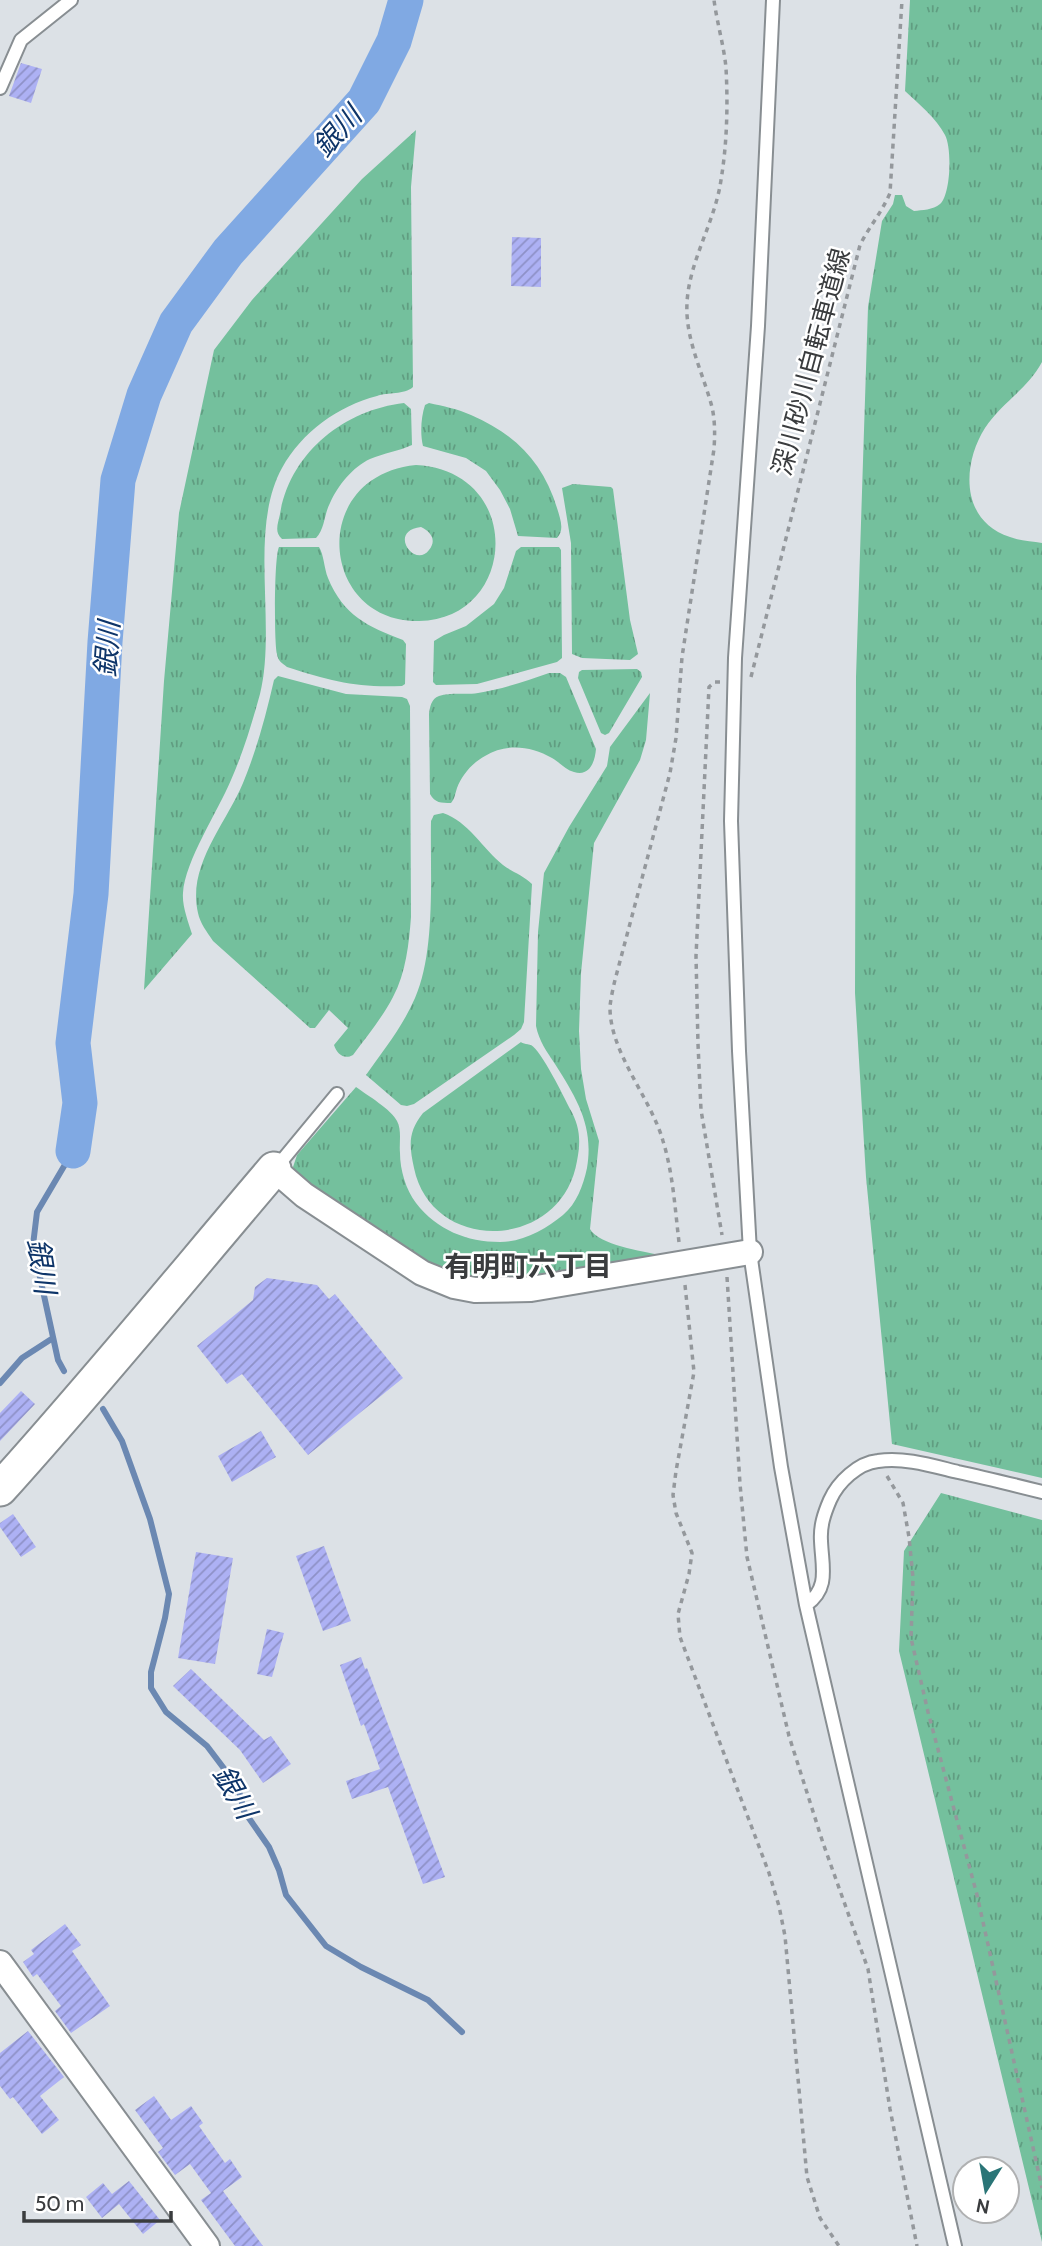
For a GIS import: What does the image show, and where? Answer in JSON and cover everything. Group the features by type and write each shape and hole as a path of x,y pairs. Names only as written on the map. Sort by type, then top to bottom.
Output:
{"street":[{"path":"0,1489 68,1414 102,1370 274,1170 304,1195 422,1273 454,1286 475,1290 531,1289 750,1252"},
{"path":"0,1963 207,2246"}],"lane":[{"path":"0,88 21,40 71,0"},
{"path":"773,0 758,326 735,658 731,821 739,1051 750,1252 781,1467 806,1605 955,2246"},
{"path":"274,1170 337,1094"},
{"path":"806,1605 816,1598 821,1590 821,1527 832,1494 851,1473 875,1461 895,1460 932,1466 1042,1492"}],"path":[{"path":"714,0 726,66 726,128 721,180 715,207 690,282 687,303 687,321 692,343 712,408 714,449 682,657 676,738 670,773 610,1006 612,1025 620,1048 663,1139 670,1170 682,1263 694,1372 673,1496 676,1513 692,1553 690,1574 678,1614 680,1636 779,1906 785,1936 807,2177 820,2218 839,2246"},
{"name":"深川砂川自転車道線","path":"735,682 748,679 753,674 860,245 885,206 890,193 902,0"},
{"path":"875,1461 903,1503 913,1578 911,1638 977,1895 1042,2188"}],"green space":[{"path":"910,0 1042,0 1042,362 985,428 977,442 972,458 970,490 974,505 982,518 994,529 1010,537 1042,543 1042,1478 892,1444 866,1177 855,993 856,677 868,307 882,221 893,204 895,195 902,195 906,206 914,211 934,207 944,199 949,171 949,150 945,135 932,117 905,91"},
{"path":"416,130 411,187 413,387 363,400 322,422 300,443 282,468 272,493 267,520 266,638 260,694 235,770 185,880 183,903 192,934 144,990 164,681 179,513 214,350 252,300 362,179"},
{"path":"404,403 411,409 412,445 370,459 352,472 333,496 316,538 282,539 277,528 286,492 295,472 308,454 323,438 341,425 382,407"},
{"path":"429,403 461,411 487,423 525,451 544,477 557,508 561,531 557,538 518,536 510,509 486,471 466,458 423,446 422,420 425,405"},
{"path":"416,465 451,473 476,492 491,516 496,544 490,572 476,597 452,614 419,621 386,615 361,599 346,575 340,548 343,520 357,494 381,475","holes":["421,527 432,537 433,543 423,555 417,555 407,547 406,535 411,530"]},
{"path":"573,484 613,489 630,620 638,654 630,660 582,658 572,654 571,543 562,488"},
{"path":"279,547 319,547 334,591 349,610 368,624 403,640 406,644 405,684 371,686 344,683 287,667 280,662 276,646 275,617"},
{"path":"521,547 559,547 561,550 562,658 557,662 477,684 436,685 433,682 434,641 466,626 494,604 504,588 516,551"},
{"path":"637,669 642,677 609,733 601,733 578,678 579,672"},
{"path":"549,673 560,673 566,677 596,749 593,763 588,770 579,773 571,771 536,751 501,749 480,759 468,770 451,803 436,801 430,794 429,714 434,699 444,695 473,694 496,689"},
{"path":"278,676 346,694 402,697 407,699 410,706 411,917 406,958 401,978 389,1005 353,1055 347,1057 341,1055 334,1045 348,1028 329,1010 315,1028 310,1028 213,941 198,913 196,895 203,862 243,783 261,732 274,680"},
{"path":"650,693 646,740 640,760 594,843 581,973 579,1031 586,1099 599,1141 590,1229 595,1235 611,1243 660,1255 502,1282 478,1282 428,1266 297,1178 293,1167 297,1155 356,1087 385,1108 397,1121 401,1166 412,1198 433,1220 453,1233 476,1240 500,1242 526,1237 542,1230 572,1205 579,1194 587,1168 588,1139 577,1101 539,1037 536,1026 538,932 544,873 607,766 610,747"},
{"path":"443,813 460,822 503,865 532,884 524,1022 514,1035 414,1104 407,1106 401,1105 366,1075 405,1018 422,979 429,935 431,821 434,815"},
{"path":"521,1042 531,1045 540,1055 576,1121 579,1134 577,1161 566,1191 548,1212 524,1226 497,1231 470,1228 445,1216 426,1196 414,1168 412,1133 423,1113"},
{"path":"941,1493 1042,1520 1042,2242 899,1651 904,1551"}],"building":[{"path":"21,63 42,69 31,103 9,96"},
{"path":"512,237 541,238 541,287 511,286"},
{"path":"267,1278 317,1285 329,1299 335,1294 403,1378 308,1455 242,1374 227,1384 197,1346 253,1300 255,1287"},
{"path":"21,1391 35,1404 0,1441 0,1413"},
{"path":"261,1431 276,1457 232,1482 218,1456"},
{"path":"13,1514 36,1547 21,1557 0,1527 0,1523"},
{"path":"324,1546 351,1621 323,1631 296,1556"},
{"path":"196,1552 233,1558 215,1664 178,1658"},
{"path":"267,1629 284,1633 272,1677 257,1674"},
{"path":"361,1657 445,1877 423,1884 388,1787 352,1799 346,1781 380,1769 364,1724 361,1726 340,1665"},
{"path":"191,1669 264,1740 271,1736 291,1764 263,1783 240,1750 173,1686"},
{"path":"65,1924 81,1945 72,1951 110,2006 71,2033 55,2011 61,2006 37,1974 33,1977 23,1962 34,1954 31,1950"},
{"path":"28,2031 64,2077 40,2096 59,2120 42,2134 13,2097 10,2099 0,2086 0,2053"},
{"path":"154,2096 171,2120 191,2106 203,2123 199,2126 225,2163 230,2159 242,2177 223,2191 263,2246 235,2246 201,2200 211,2193 190,2164 175,2175 158,2152 163,2148 135,2110"},
{"path":"129,2181 160,2220 143,2234 119,2204 102,2218 86,2197 103,2183 112,2194"}],"waterway":[{"name":"銀川","path":"73,1151 80,1103 73,1043 91,894 105,642 118,480 144,395 176,323 228,252 364,101 394,41 406,0"},
{"name":"銀川","path":"64,1371 58,1360 33,1245 37,1212 73,1151"},
{"path":"0,1383 22,1358 53,1338"},
{"name":"銀川","path":"103,1409 122,1441 150,1519 169,1594 151,1672 151,1688 166,1712 207,1746 238,1787 244,1811 269,1847 286,1895 326,1946 361,1967 428,2000 462,2032"}],"district":[{"name":"有明町六丁目","path":"528,1266"}]}
